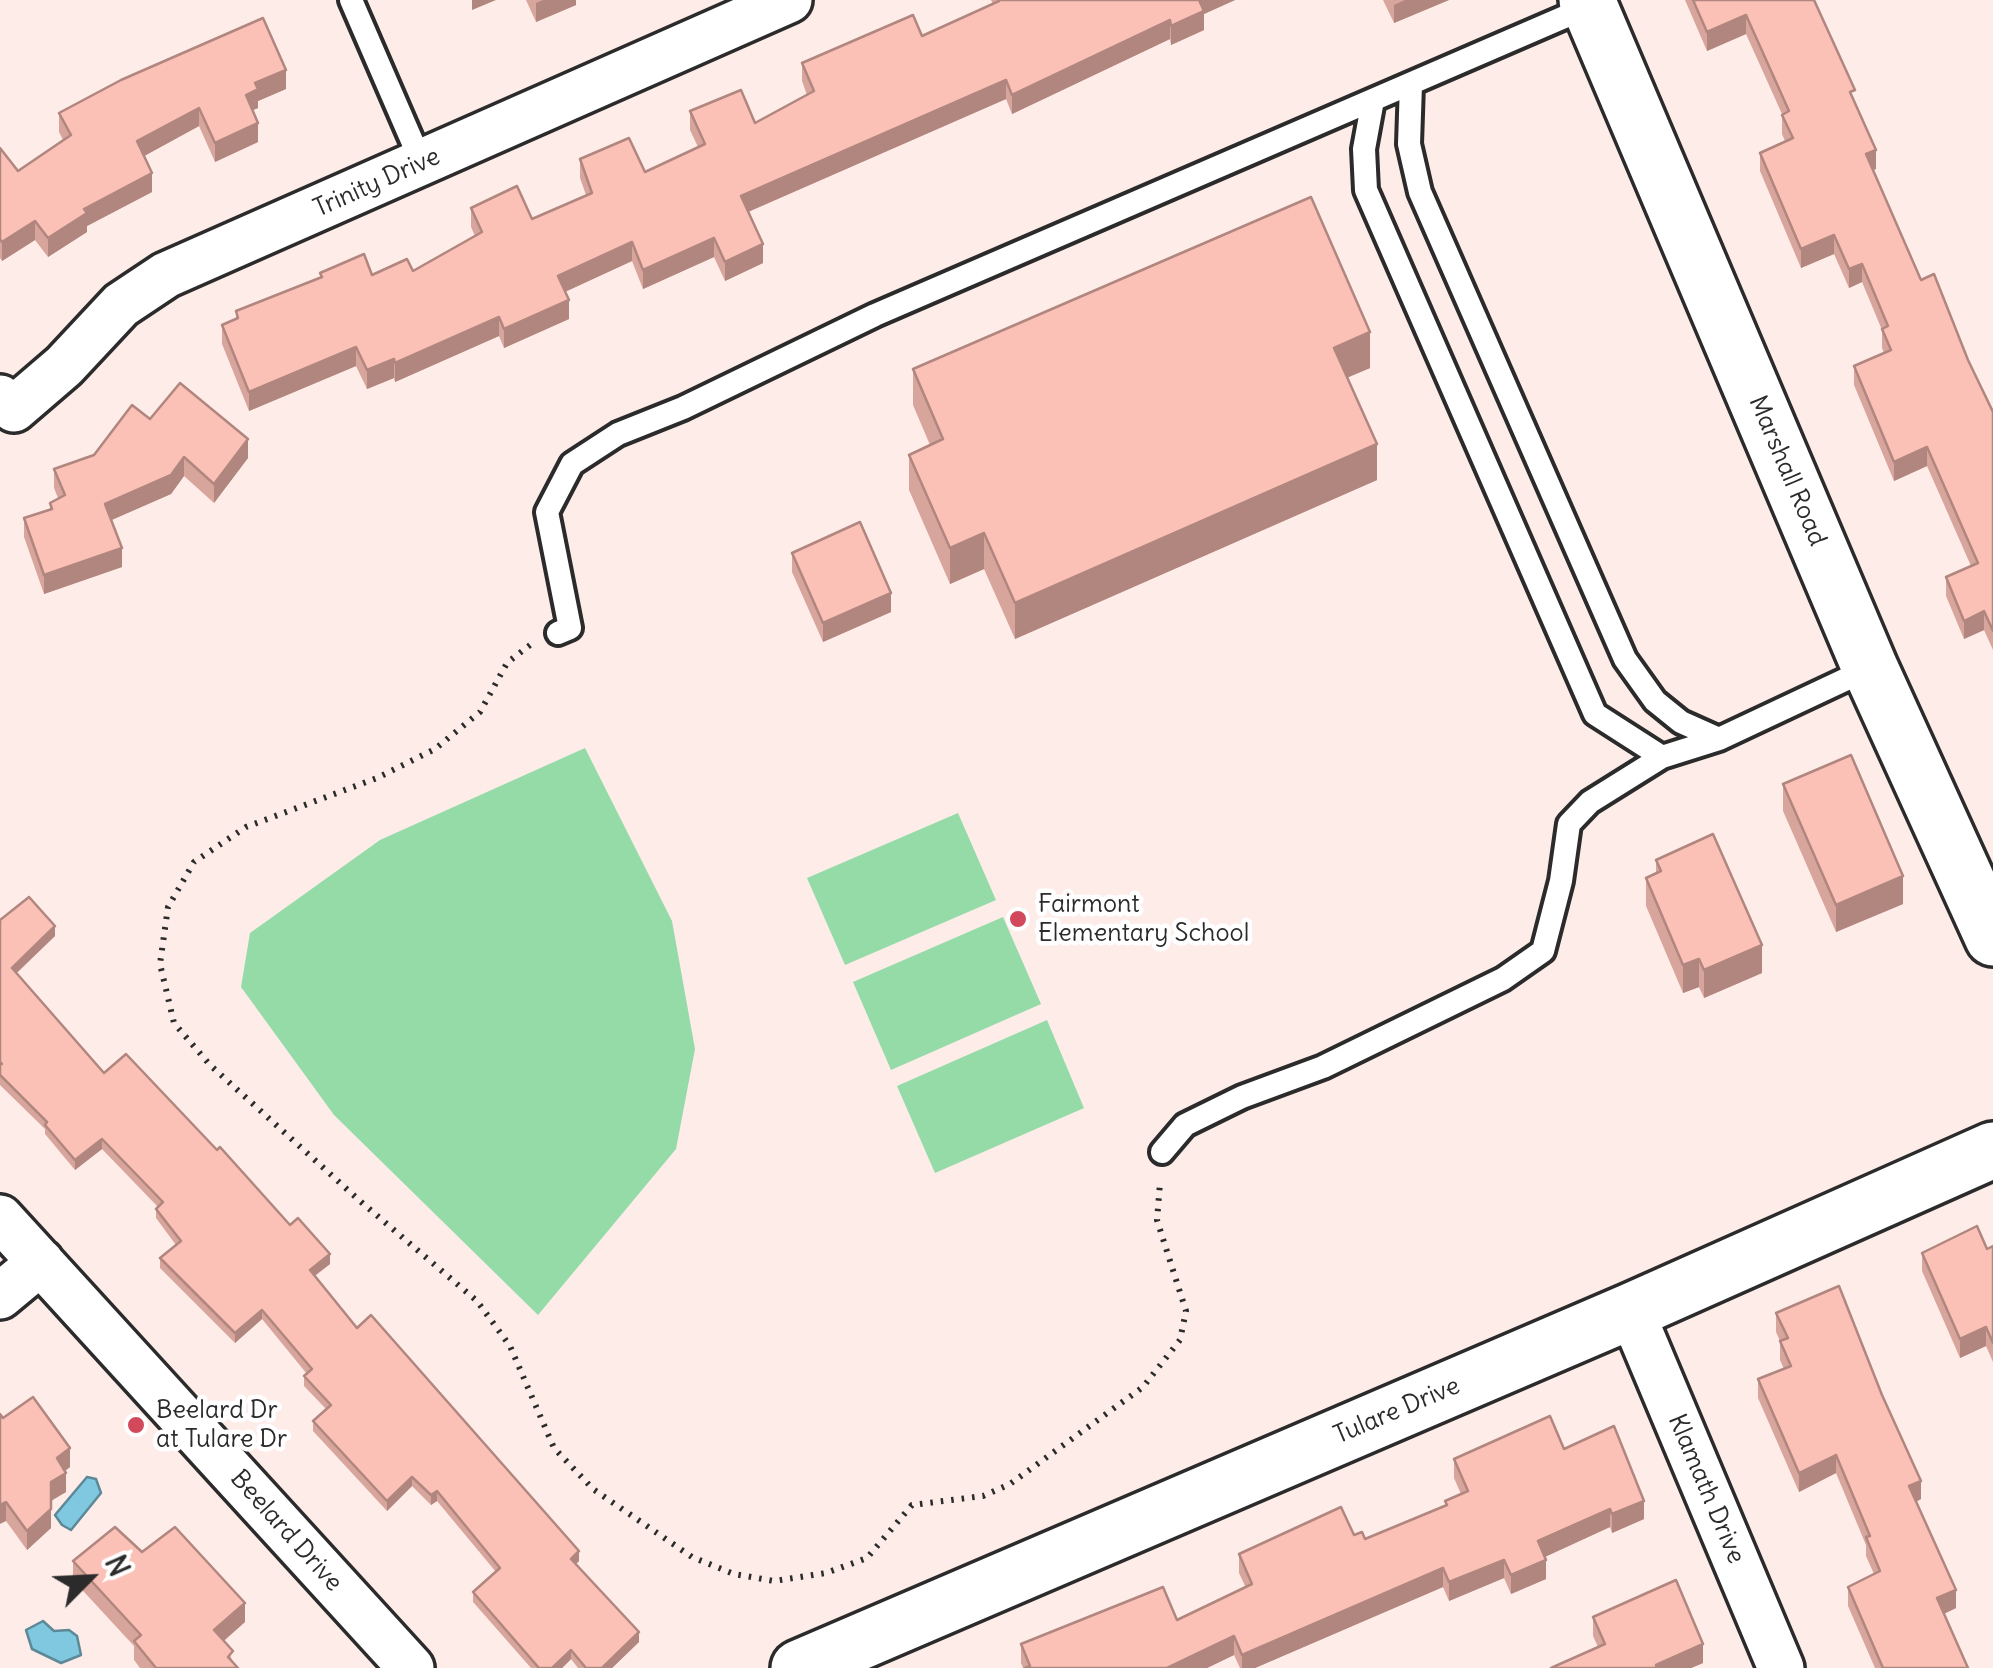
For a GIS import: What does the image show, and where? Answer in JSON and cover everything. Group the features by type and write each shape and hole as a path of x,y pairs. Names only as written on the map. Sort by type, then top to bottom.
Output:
{"street":[{"name":"Trinity Drive","path":"0,398 14,408 64,366 121,305 166,275 789,0"},
{"name":"Marshall Road","path":"1588,3 1870,668 1993,938"},
{"name":"Tulare Drive","path":"799,1668 1993,1150"},
{"name":"Beelard Drive","path":"0,1218 411,1668"},
{"path":"0,1296 41,1262"},
{"name":"Klamath Drive","path":"1631,1310 1781,1668"}],"lane":[{"path":"351,0 422,164"},
{"path":"558,633 570,628 548,512 572,464 618,434 683,408 875,315 1411,84 1588,3"},
{"path":"1411,84 1408,144 1420,192 1625,659 1655,700 1681,722 1719,739"},
{"path":"1373,100 1364,149 1366,190 1595,714 1662,757"},
{"path":"1162,1152 1185,1125 1242,1096 1340,1059 1503,979 1543,951 1561,881 1568,824 1590,802 1662,757 1719,739 1870,668"}],"path":[{"path":"558,633 533,642 507,663 480,712 435,749 377,778 246,826 194,862 168,906 160,964 174,1023 210,1065 360,1202 477,1301 510,1346 554,1448 593,1490 692,1557 734,1574 774,1581 826,1573 868,1558 912,1505 983,1496 1010,1484 1143,1387 1180,1340 1186,1311 1157,1220 1162,1152"}],"green space":[{"path":"585,748 672,921 695,1049 676,1149 538,1315 334,1115 241,987 250,933 380,840"},
{"path":"958,813 996,900 845,965 807,878"},
{"path":"1003,917 1041,1004 891,1070 853,982"},
{"path":"1047,1020 1084,1108 935,1173 897,1086"}],"water":[{"path":"87,1477 96,1479 101,1493 71,1530 55,1515"},
{"path":"43,1621 54,1631 69,1630 77,1636 81,1655 61,1663 32,1649 26,1630"}],"building":[{"path":"999,0 1199,0 1204,11 1171,26 1170,20 1012,95 1006,80 741,196 763,244 725,262 714,238 643,270 632,242 558,276 569,300 504,329 499,317 395,363 394,359 367,370 356,347 249,392 222,325 238,318 236,311 322,277 320,273 364,254 372,275 407,259 413,271 482,232 471,208 517,186 532,219 592,193 580,159 629,138 645,172 705,144 690,111 741,90 755,123 814,91 802,63 913,15 922,36"},
{"path":"1693,0 1814,0 1855,90 1850,92 1876,150 1866,154 1921,280 1934,274 1993,412 1993,631 1984,611 1964,621 1946,577 1978,563 1927,447 1894,462 1854,366 1891,350 1882,329 1888,326 1862,264 1849,269 1834,235 1801,249 1760,153 1793,138 1782,115 1789,111 1746,15 1707,32"},
{"path":"263,18 286,70 255,83 258,89 246,95 258,123 215,143 199,108 137,141 152,173 84,209 87,213 48,238 35,221 2,242 0,148 18,171 71,135 59,113 121,80"},
{"path":"1311,197 1370,332 1334,348 1377,444 1015,603 984,533 950,548 909,455 943,439 913,369"},
{"path":"180,383 248,439 214,484 184,457 171,475 105,504 122,548 44,575 24,518 52,509 50,503 65,495 54,469 94,455 132,405 150,419"},
{"path":"860,522 891,593 823,623 792,553"},
{"path":"1851,755 1903,876 1836,905 1783,784"},
{"path":"1713,834 1762,945 1704,970 1699,959 1683,965 1646,878 1661,871 1656,860"},
{"path":"29,897 55,926 12,968 104,1073 126,1054 217,1150 220,1147 290,1225 298,1218 330,1254 310,1270 357,1328 371,1315 579,1551 571,1559 639,1632 602,1668 586,1668 571,1650 552,1668 539,1668 473,1592 500,1568 437,1491 431,1495 412,1477 387,1501 313,1421 331,1405 304,1376 312,1369 262,1310 235,1333 160,1258 181,1241 156,1209 163,1202 102,1139 75,1160 45,1125 47,1122 0,1075 0,920"},
{"path":"1977,1226 1987,1249 1993,1246 1993,1343 1986,1327 1960,1339 1922,1253"},
{"path":"1839,1286 1921,1481 1909,1486 1956,1590 1937,1598 1968,1668 1883,1668 1848,1587 1880,1571 1866,1537 1870,1536 1836,1455 1799,1473 1758,1379 1791,1366 1780,1341 1788,1338 1776,1313"},
{"path":"33,1397 70,1448 57,1458 66,1473 51,1482 51,1509 27,1531 6,1502 0,1505 0,1414 3,1418"},
{"path":"1550,1416 1564,1449 1614,1426 1644,1501 1612,1514 1610,1509 1538,1541 1546,1560 1511,1575 1504,1560 1449,1582 1443,1568 1242,1655 1234,1636 1167,1668 1025,1668 1030,1666 1021,1644 1163,1587 1177,1620 1252,1584 1239,1554 1341,1507 1354,1535 1362,1532 1365,1539 1447,1505 1445,1501 1468,1491 1454,1459"},
{"path":"115,1527 142,1552 175,1527 245,1603 214,1630 233,1651 228,1657 238,1668 156,1668 134,1641 141,1635 73,1561"},
{"path":"1676,1580 1703,1644 1656,1665 1657,1668 1551,1668 1605,1644 1593,1617"}],"place":[{"name":"Fairmont Elementary School","path":"1018,919"},
{"name":"Beelard Dr at Tulare Dr","path":"136,1425"}]}
